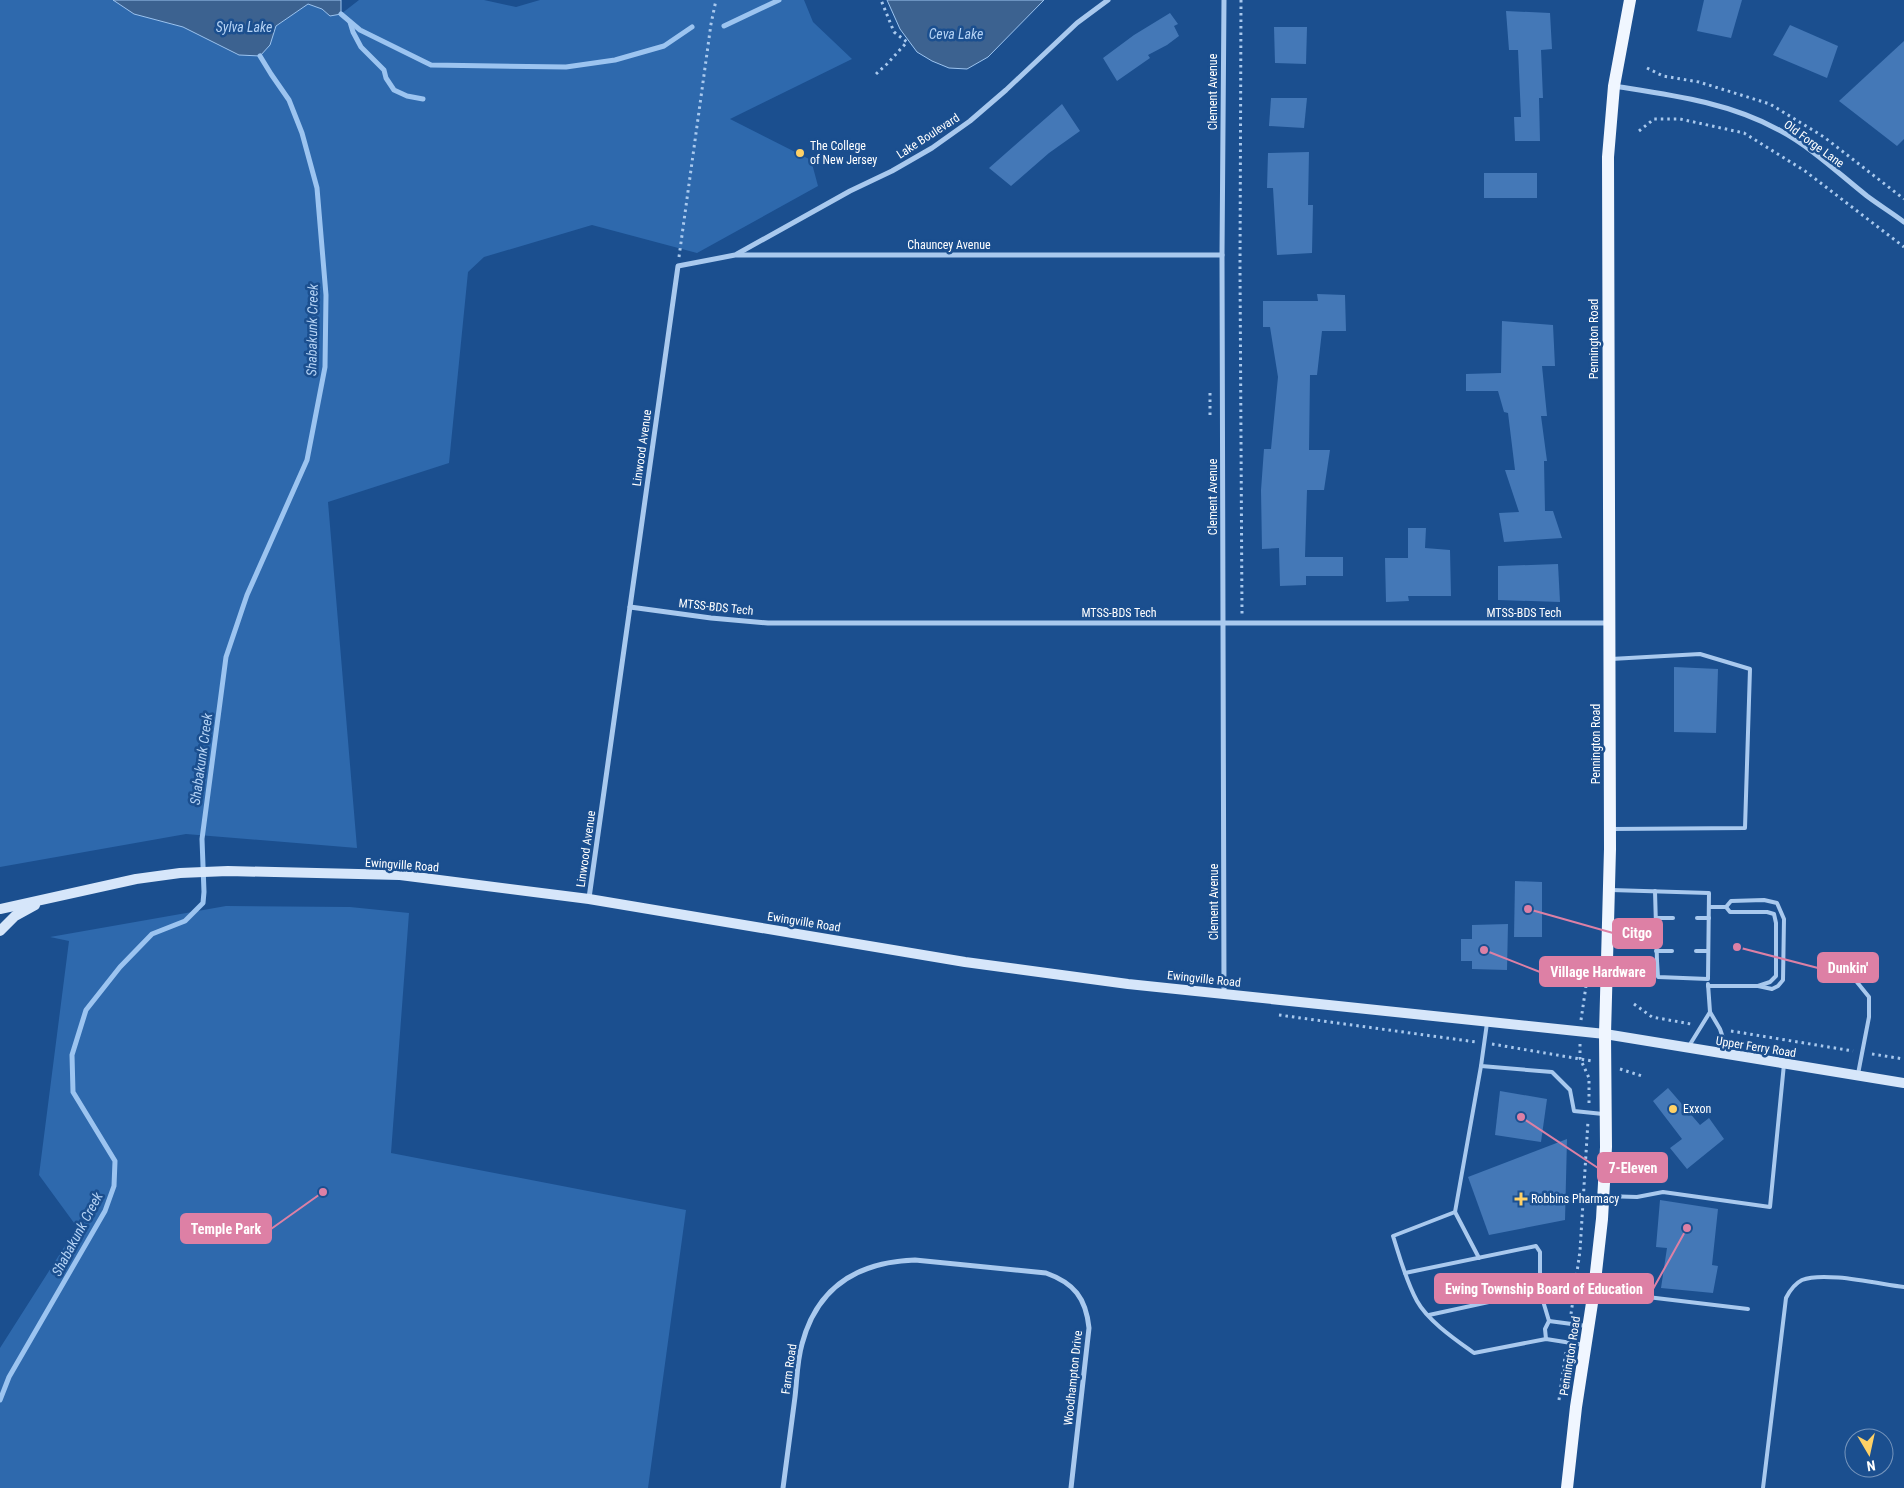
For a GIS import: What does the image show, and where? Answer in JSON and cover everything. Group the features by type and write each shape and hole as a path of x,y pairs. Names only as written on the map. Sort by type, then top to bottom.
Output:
{"main road":[{"name":"Pennington Road","path":"1567,1488 1576,1407 1594,1290 1603,1196 1610,829 1608,157 1614,86 1630,0"},
{"name":"Ewingville Road","path":"0,909 136,879 180,873 228,871 400,876 589,899 966,962 1128,984 1605,1034"},
{"path":"0,931 15,916 45,899"},
{"name":"Upper Ferry Road","path":"1605,1034 1904,1083"}],"street":[{"name":"Lake Boulevard","path":"735,255 850,191 892,172 932,148 970,121 1077,23 1108,0"},
{"name":"Clement Avenue","path":"1224,0 1222,255 1224,993"},
{"name":"Old Forge Lane","path":"1614,86 1701,100 1748,115 1779,130 1807,148 1868,197 1904,222"},
{"name":"Chauncey Avenue","path":"678,266 735,255 1222,255"},
{"name":"Linwood Avenue","path":"589,899 678,266"},
{"name":"MTSS-BDS Tech","path":"630,606 711,618 768,622 1609,623"},
{"name":"Farm Road","path":"784,1488 801,1345 809,1322 820,1304 834,1289 852,1275 872,1265 894,1260 915,1260"},
{"name":"Woodhampton Drive","path":"915,1260 1046,1273 1059,1278 1071,1286 1081,1298 1087,1313 1089,1328 1071,1488"}],"lane":[{"path":"1610,659 1700,654 1750,669 1745,828 1610,829"},
{"path":"1609,890 1709,893 1708,986 1710,1012 1720,1029 1729,1055"},
{"path":"1655,891 1658,978 1708,979"},
{"path":"1708,986 1758,986 1772,989 1783,980 1784,918 1777,903 1764,900 1731,901 1726,907"},
{"path":"1709,907 1726,907"},
{"path":"1726,907 1730,912 1767,912 1774,914 1776,923 1776,976 1770,982 1758,986"},
{"path":"1656,918 1673,918"},
{"path":"1696,918 1708,918"},
{"path":"1656,951 1672,951"},
{"path":"1696,951 1708,951"},
{"path":"1607,963 1657,961"},
{"path":"1848,971 1869,997 1869,1017 1858,1076"},
{"path":"1688,1048 1710,1012"},
{"path":"1479,1258 1455,1212 1487,1022"},
{"path":"1603,1196 1637,1197 1663,1192 1770,1206 1784,1064"},
{"path":"1481,1066 1552,1072 1570,1090 1574,1111 1605,1114"},
{"path":"1455,1212 1393,1236 1405,1273 1418,1303 1429,1315 1448,1334 1474,1353 1546,1339 1586,1346"},
{"path":"1405,1273 1536,1246 1540,1252 1540,1291 1549,1321 1545,1329 1546,1339"},
{"path":"1763,1488 1786,1298 1793,1286 1803,1280 1828,1277 1904,1287"},
{"path":"1594,1290 1748,1309"},
{"path":"1429,1315 1540,1291"},
{"path":"1549,1321 1589,1326"}],"path":[{"path":"678,266 711,24 716,0"},
{"path":"876,74 907,42 894,32 880,0"},
{"path":"1241,0 1242,623"},
{"path":"1639,132 1654,118 1680,119 1744,133 1805,171 1904,247"},
{"path":"1570,1324 1580,1252 1588,1113 1589,1078 1580,1058 1579,1032 1586,986"},
{"path":"1634,1004 1652,1017 1702,1026"},
{"path":"1274,1014 1580,1058 1605,1063 1642,1076"},
{"path":"1720,1029 1904,1059"},
{"path":"1559,1400 1567,1342"}],"shaded area":[{"path":"0,0 113,0 134,14 183,27 238,55 270,45 276,26 308,4 322,9 330,16 341,14 359,0 484,0 516,7 540,0 804,0 813,22 852,59 730,119 811,160 818,186 697,253 592,225 484,257 468,272 449,463 328,502 357,848 186,834 0,867"},
{"path":"226,906 350,907 409,913 391,1153 686,1210 648,1488 0,1488 0,1348 77,1227 39,1175 69,941 50,937"}],"water":[{"name":"Sylva Lake","path":"113,0 341,0 341,14 330,16 322,9 308,4 276,26 270,45 260,56 239,55 183,27 134,14"},
{"name":"Ceva Lake","path":"887,0 1044,0 988,57 967,69 949,68 917,52 900,29"}],"building":[{"path":"1704,0 1742,0 1731,38 1697,31"},
{"path":"1506,11 1550,13 1552,49 1541,50 1543,98 1539,98 1540,141 1515,141 1514,117 1521,117 1518,50 1509,50"},
{"path":"1170,13 1178,24 1174,26 1179,36 1148,55 1150,58 1117,81 1103,58 1134,35"},
{"path":"1790,25 1838,46 1827,78 1773,55"},
{"path":"1274,27 1307,27 1306,64 1275,63"},
{"path":"1904,41 1904,139 1897,146 1839,101"},
{"path":"1271,98 1307,98 1304,128 1269,126"},
{"path":"1062,104 1080,131 1049,153 1011,186 989,168"},
{"path":"1309,152 1308,205 1313,205 1312,253 1277,255 1273,188 1267,188 1268,153"},
{"path":"1484,173 1537,173 1537,198 1484,198"},
{"path":"1317,294 1345,295 1346,331 1322,331 1317,375 1310,375 1309,450 1330,450 1324,490 1307,490 1305,557 1343,557 1343,576 1306,576 1306,585 1280,586 1279,548 1262,549 1261,490 1264,449 1271,449 1278,377 1270,327 1263,327 1263,301 1318,301"},
{"path":"1502,321 1553,325 1555,366 1542,366 1547,416 1541,416 1547,461 1544,461 1545,511 1553,511 1562,538 1504,542 1499,513 1519,512 1505,470 1515,470 1508,413 1504,412 1498,391 1466,391 1466,374 1501,373"},
{"path":"1408,528 1426,528 1425,548 1450,550 1451,596 1408,596 1409,601 1386,602 1385,558 1408,558"},
{"path":"1558,564 1560,602 1498,600 1498,566"},
{"path":"1674,667 1718,669 1716,733 1674,732"},
{"path":"1515,881 1542,882 1542,937 1514,937"},
{"path":"1508,924 1507,970 1472,969 1472,961 1461,961 1461,939 1472,939 1472,925"},
{"path":"1668,1088 1700,1125 1709,1118 1724,1139 1687,1169 1670,1148 1682,1139 1653,1101"},
{"path":"1500,1091 1547,1099 1541,1142 1495,1135"},
{"name":"Robbins Pharmacy","path":"1567,1139 1565,1220 1489,1235 1468,1177"},
{"path":"1660,1200 1718,1209 1712,1265 1718,1266 1713,1293 1661,1288 1667,1248 1656,1247"}],"waterway":[{"path":"724,26 779,0"},
{"path":"341,14 360,30 431,65 566,67 615,60 664,46 692,27"},
{"path":"350,22 361,47 384,70 386,78 394,90 407,96 423,99"},
{"name":"Shabakunk Creek","path":"0,1400 9,1377 105,1211 114,1186 115,1161 73,1092 72,1055 86,1010 120,967 152,934 185,921 203,903 202,839 226,657 247,595 307,460 325,367 326,295 317,188 302,133 289,100 260,56"}],"place":[{"name":"The College of New Jersey","path":"800,153"},
{"name":"Citgo","path":"1528,909"},
{"name":"Dunkin'","path":"1737,947"},
{"name":"Village Hardware","path":"1484,950"},
{"name":"Exxon","path":"1673,1109"},
{"name":"7-Eleven","path":"1521,1117"},
{"name":"Temple Park","path":"323,1192"},
{"name":"Robbins Pharmacy","path":"1521,1199"},
{"name":"Ewing Township Board of Education","path":"1687,1228"}]}
